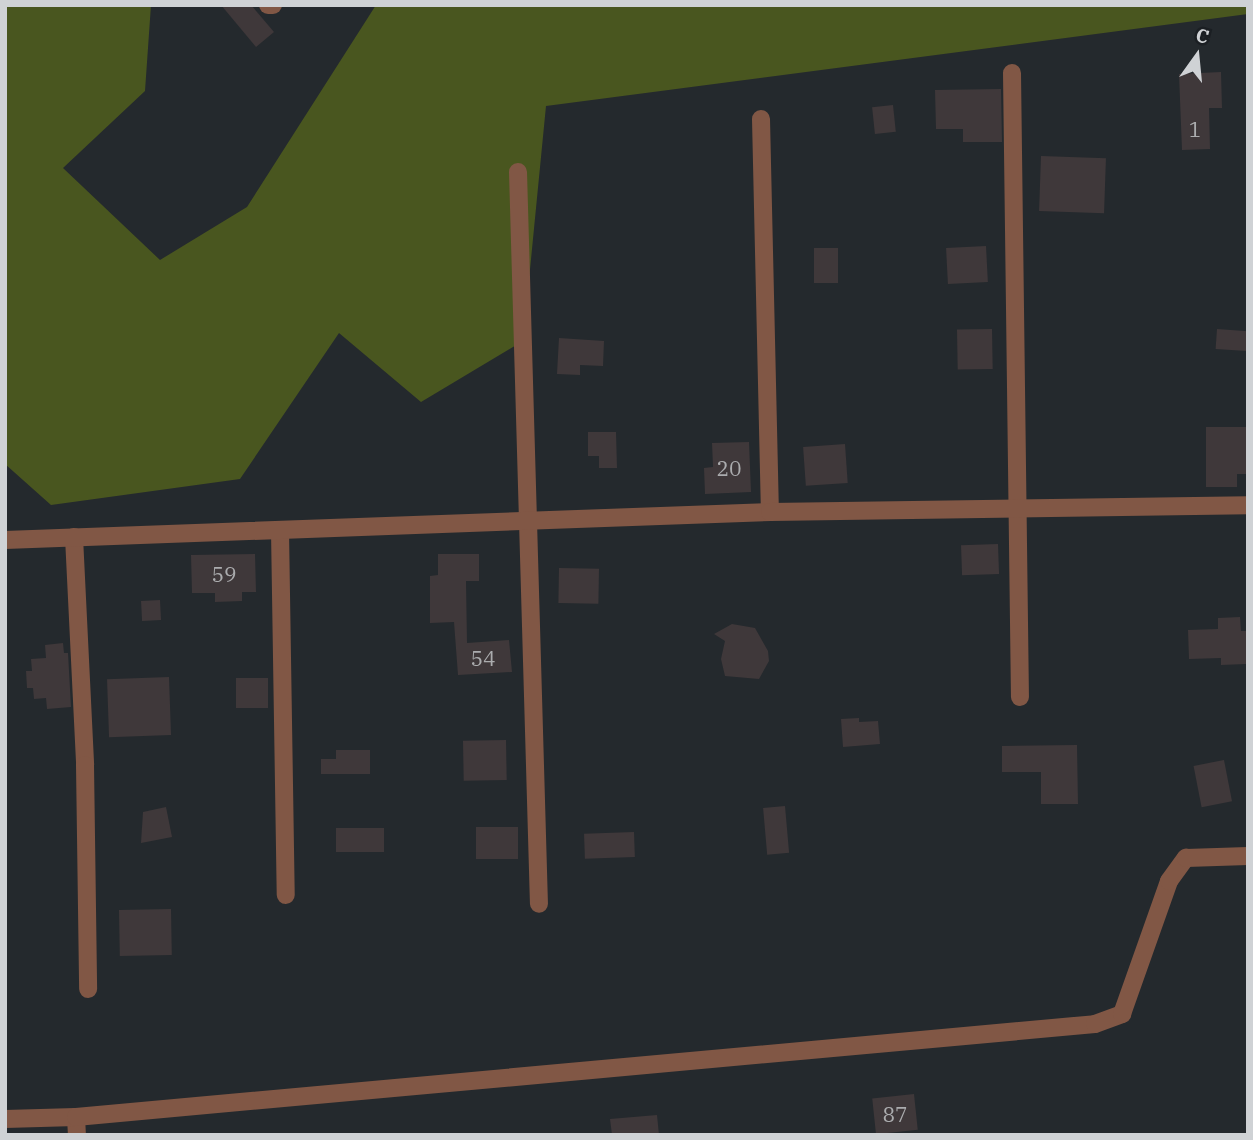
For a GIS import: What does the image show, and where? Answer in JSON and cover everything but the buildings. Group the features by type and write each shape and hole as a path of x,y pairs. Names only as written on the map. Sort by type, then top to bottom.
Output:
{"street":[{"path":"1012,73 1020,697"},
{"path":"761,118 770,512"},
{"path":"518,172 539,904"},
{"path":"5,540 770,512 1248,505"},
{"path":"280,530 286,895"},
{"path":"74,537 85,765 88,989"},
{"path":"5,1119 76,1126 1095,1024 1122,1014 1169,881 1186,858 1248,856"}],"green space":[{"path":"5,5 151,5 145,91 63,168 160,260 247,207 376,5 1248,5 1248,14 546,106 523,341 421,402 339,333 240,479 51,505 5,464"}]}
